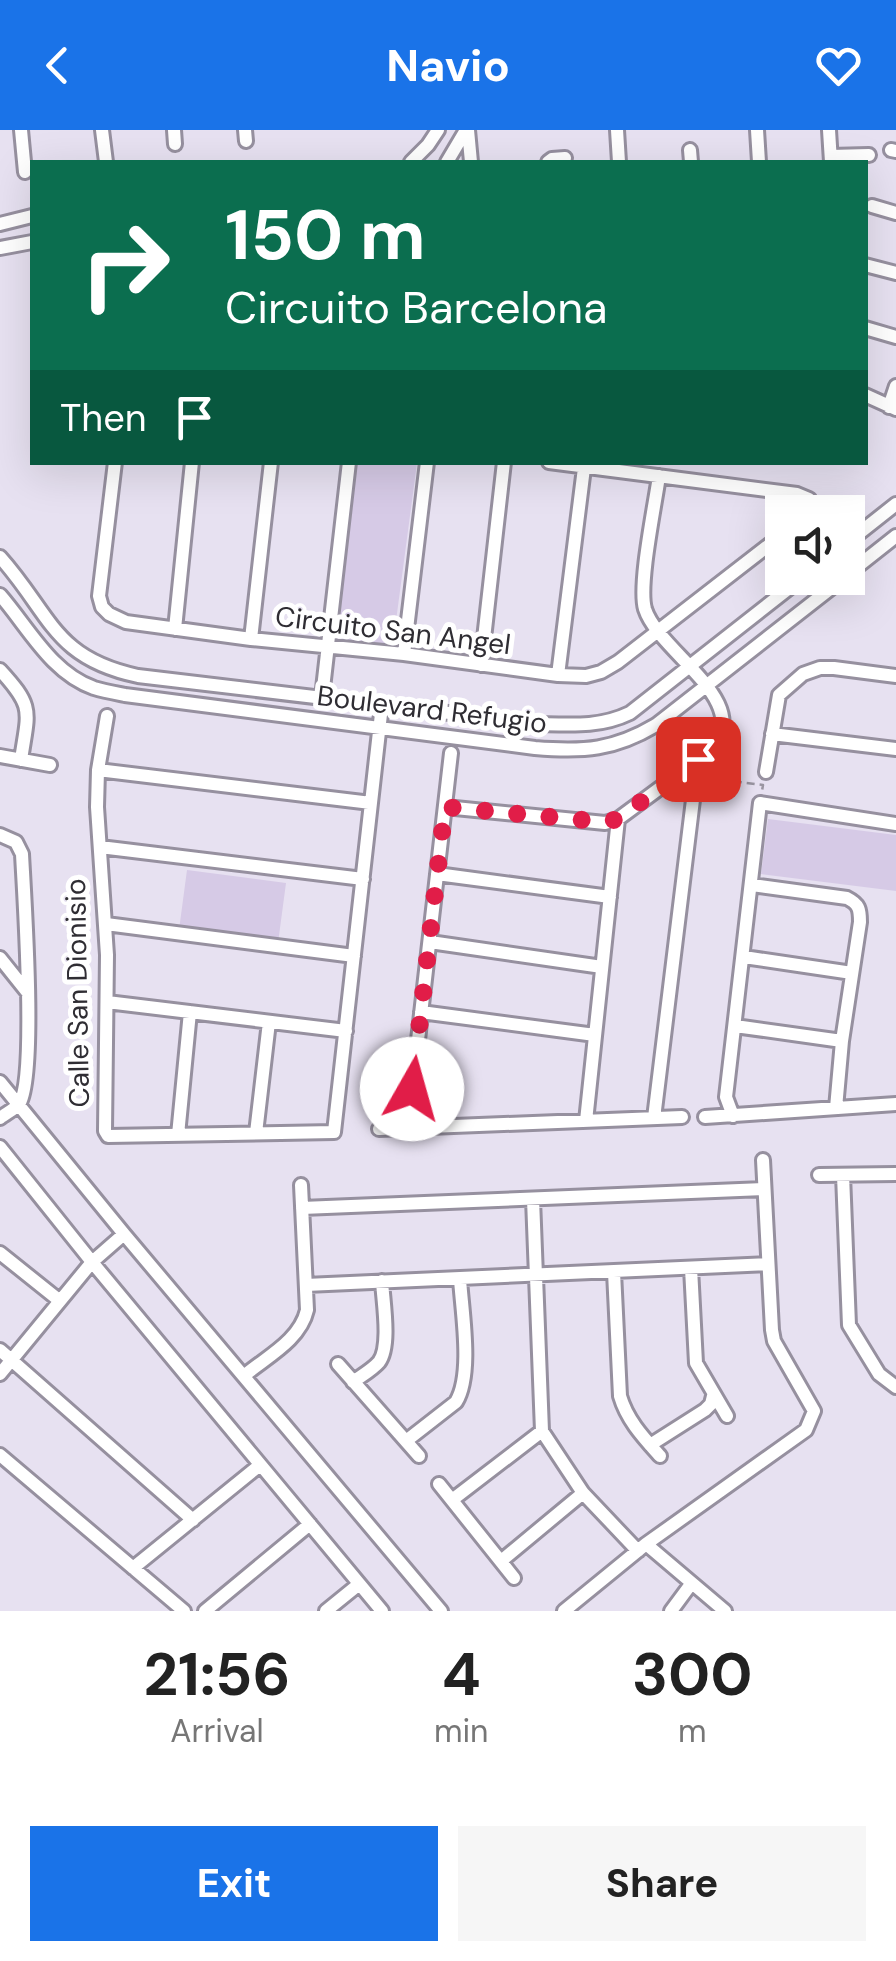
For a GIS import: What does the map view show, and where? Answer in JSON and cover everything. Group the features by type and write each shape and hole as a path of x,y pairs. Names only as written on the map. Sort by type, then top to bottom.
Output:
{"street":[{"path":"21,130 25,172"},
{"path":"95,130 97,160"},
{"path":"102,130 106,160"},
{"path":"413,160 438,130"},
{"path":"448,160 467,130"},
{"path":"467,130 471,160"},
{"path":"617,130 619,160"},
{"path":"757,130 759,160"},
{"path":"829,130 831,159 870,155"},
{"path":"550,160 566,158"},
{"path":"872,206 896,213"},
{"path":"0,224 30,216"},
{"path":"0,248 30,242"},
{"path":"868,266 896,273"},
{"path":"868,329 896,337"},
{"path":"868,396 892,408 896,386"},
{"name":"Circuito San Angel","path":"115,465 99,596 102,607 126,622 251,639 586,676 618,662 765,547"},
{"path":"174,629 192,465"},
{"path":"251,639 271,465"},
{"path":"322,698 349,465"},
{"path":"404,654 427,465"},
{"path":"481,665 504,465"},
{"path":"566,465 802,495"},
{"path":"558,675 584,468"},
{"path":"445,807 589,822 618,819 719,742 724,725 721,708 658,631 644,606 643,587 658,476"},
{"path":"865,529 896,504"},
{"name":"Boulevard Refugio","path":"865,561 896,536"},
{"name":"Boulevard Refugio","path":"0,557 66,643 96,664 138,676 541,724 612,722 781,595"},
{"name":"Boulevard Refugio","path":"0,595 54,663 94,688 536,748 590,750 636,738 656,725 822,595"},
{"path":"80,682 96,664"},
{"path":"766,772 779,694 810,671 834,668 896,676"},
{"path":"0,670 27,706 21,760"},
{"name":"Calle San Dionisio","path":"107,716 98,770 97,807 106,924 105,1132 108,1136 334,1132 382,705"},
{"path":"772,734 896,749"},
{"path":"408,1127 452,753"},
{"path":"0,756 50,765"},
{"path":"654,1118 698,759"},
{"path":"98,770 371,803"},
{"path":"733,1116 726,1097 760,803 896,824"},
{"path":"586,1121 618,819"},
{"path":"0,835 16,842 22,854 28,993 27,1069 19,1104 0,1118"},
{"path":"100,847 363,878"},
{"path":"438,874 610,896"},
{"path":"752,886 847,898 856,902 860,910 836,1108"},
{"path":"106,924 354,956"},
{"path":"430,942 602,967"},
{"path":"744,957 852,974"},
{"path":"0,958 28,993"},
{"path":"107,1002 346,1031"},
{"path":"178,1134 190,1012"},
{"path":"422,1012 595,1036"},
{"path":"256,1133 269,1022"},
{"path":"735,1026 842,1041"},
{"path":"0,1082 441,1611"},
{"path":"705,1118 896,1104"},
{"path":"379,1129 682,1117"},
{"path":"0,1146 382,1611"},
{"path":"564,1611 642,1548 806,1430 813,1418 810,1403 774,1340 763,1160"},
{"path":"818,1176 896,1174"},
{"path":"843,1175 849,1325 879,1374 896,1387"},
{"path":"245,1375 299,1330 308,1310 302,1185"},
{"path":"302,1208 764,1189"},
{"path":"533,1199 542,1431 584,1493 642,1548 725,1611"},
{"path":"0,1374 92,1262 124,1234"},
{"path":"0,1253 60,1301"},
{"path":"306,1285 768,1264"},
{"path":"691,1268 696,1363 727,1416"},
{"path":"614,1272 620,1396 624,1411 660,1456"},
{"path":"406,1441 461,1394 465,1367 460,1279"},
{"path":"353,1382 383,1356 382,1281"},
{"path":"0,1350 192,1520"},
{"path":"338,1364 419,1456"},
{"path":"650,1445 704,1410 713,1396"},
{"path":"452,1500 542,1431"},
{"path":"0,1455 184,1611"},
{"path":"133,1568 260,1465"},
{"path":"438,1484 514,1578"},
{"path":"501,1562 584,1493"},
{"path":"204,1611 310,1524"},
{"path":"671,1611 692,1584"},
{"path":"326,1611 358,1585"}],"path":[{"path":"696,777 764,785 760,803"}],"shaded area":[{"path":"356,465 417,465 392,651 333,643"},
{"path":"768,819 896,835 896,891 761,874"},
{"path":"187,870 286,883 278,943 179,930"}],"route":[{"path":"412,1089 445,807 605,822 618,819 698,759"}]}
